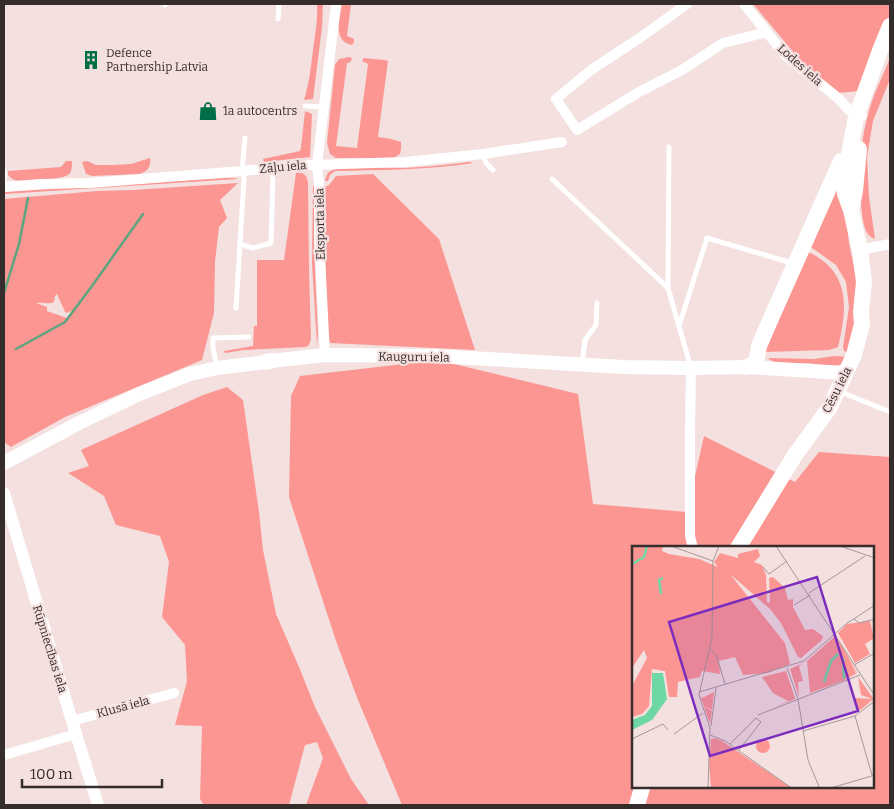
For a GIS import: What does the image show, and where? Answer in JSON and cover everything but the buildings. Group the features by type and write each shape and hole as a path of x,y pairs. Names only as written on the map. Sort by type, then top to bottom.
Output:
{"main road":[{"name":"Cēsu iela","path":"739,546 795,455 830,407 854,355 862,324 864,282 860,250 851,210 845,194 844,180 853,134 890,26"},
{"name":"Cēsu iela","path":"851,210 855,192 861,115 868,104 890,52"},
{"path":"747,367 756,363 759,346 853,134"},
{"name":"Kauguru iela","path":"4,463 137,395 190,374 268,361 325,355 436,356 582,365 691,368 747,367 846,373"},
{"path":"636,805 642,789"}],"street":[{"name":"Eksporta iela","path":"325,355 317,165 336,4"},
{"path":"688,4 591,70 556,99 577,130 639,92 682,70 723,44 767,32"},
{"name":"Lodes iela","path":"744,4 786,56 838,98 849,110 861,115"},
{"name":"Zāļu iela","path":"4,187 100,182 317,165 404,162 483,154 562,142"},
{"path":"860,250 890,244"},
{"path":"691,368 690,536 692,546"},
{"name":"Rūpniecības iela","path":"4,493 98,805"},
{"name":"Klusā iela","path":"72,721 174,693"},
{"path":"4,755 76,734"}],"lane":[{"path":"278,19 279,4"},
{"path":"305,106 323,107"},
{"path":"236,308 245,138"},
{"path":"669,147 668,288 691,368"},
{"path":"483,154 486,163 493,170"},
{"path":"4,171 4,187"},
{"path":"240,244 252,248 271,243 273,174"},
{"path":"552,179 668,288"},
{"path":"679,326 707,238 796,264"},
{"path":"582,365 585,340 596,325 597,303"},
{"path":"217,368 213,338 249,337"},
{"path":"838,391 890,412"}],"shaded area":[{"path":"317,4 323,4 313,99 304,100 309,82 317,22"},
{"path":"342,4 351,4 347,36 354,39 352,45 346,43 340,34 339,23"},
{"path":"753,4 890,4 890,15 859,91 839,93 805,66"},
{"path":"352,58 347,63 336,146 357,148 368,64 362,61 364,58 385,60 388,61 378,137 401,142 400,154 394,158 336,158 330,154 327,143 335,65 339,59"},
{"path":"890,58 890,79 873,121 867,157 869,197 875,239 865,229 863,221 860,185 862,143 874,96"},
{"path":"305,111 312,114 310,157 264,162 263,159 300,151"},
{"path":"150,158 148,168 140,174 92,176 86,174 82,162 87,161 96,165 131,164"},
{"path":"66,161 72,161 71,170 70,173 61,177 19,181 8,175 8,171 61,167"},
{"path":"474,163 388,170 335,171 330,175 328,181 325,181 329,173 336,169 412,168"},
{"path":"296,173 305,175 308,183 311,339 309,345 306,347 244,350 225,353 224,351 253,346 254,326 257,326 257,260 284,260"},
{"path":"373,174 439,239 475,350 330,343 328,336 325,259 325,187 336,176"},
{"path":"227,178 237,179 4,194 4,192"},
{"path":"837,179 856,277 857,312 851,353 844,351 843,347 849,307 846,282 836,265 808,245"},
{"path":"238,183 220,200 227,218 219,227 215,262 214,313 202,360 65,417 11,447 4,442 4,199 97,191","holes":["57,294 65,312 73,312 67,318 47,311 47,307 36,303 52,303"]},
{"path":"313,186 315,186 314,247 317,345 312,264"},
{"path":"805,251 829,266 837,276 841,287 844,298 844,310 838,347 829,350 765,352"},
{"path":"834,356 850,357 842,364 833,367 816,364 783,364 768,358 814,359"},
{"path":"438,360 578,394 593,504 687,512 704,436 795,482 819,452 890,457 890,805 402,805 358,700 336,641 289,497 291,396 300,376"},
{"path":"227,387 243,400 263,550 276,614 315,707 351,779 369,805 306,805 323,758 317,742 305,745 289,805 204,805 200,799 202,726 175,725 187,681 185,645 162,617 169,562 160,536 116,525 104,496 68,473 89,466 81,450 203,395"}],"waterway":[{"path":"4,293 19,244 28,198"},
{"path":"16,349 65,322 143,214"}],"place":[{"name":"Defence Partnership Latvia","path":"91,60"},
{"name":"1a autocentrs","path":"208,111"}]}
